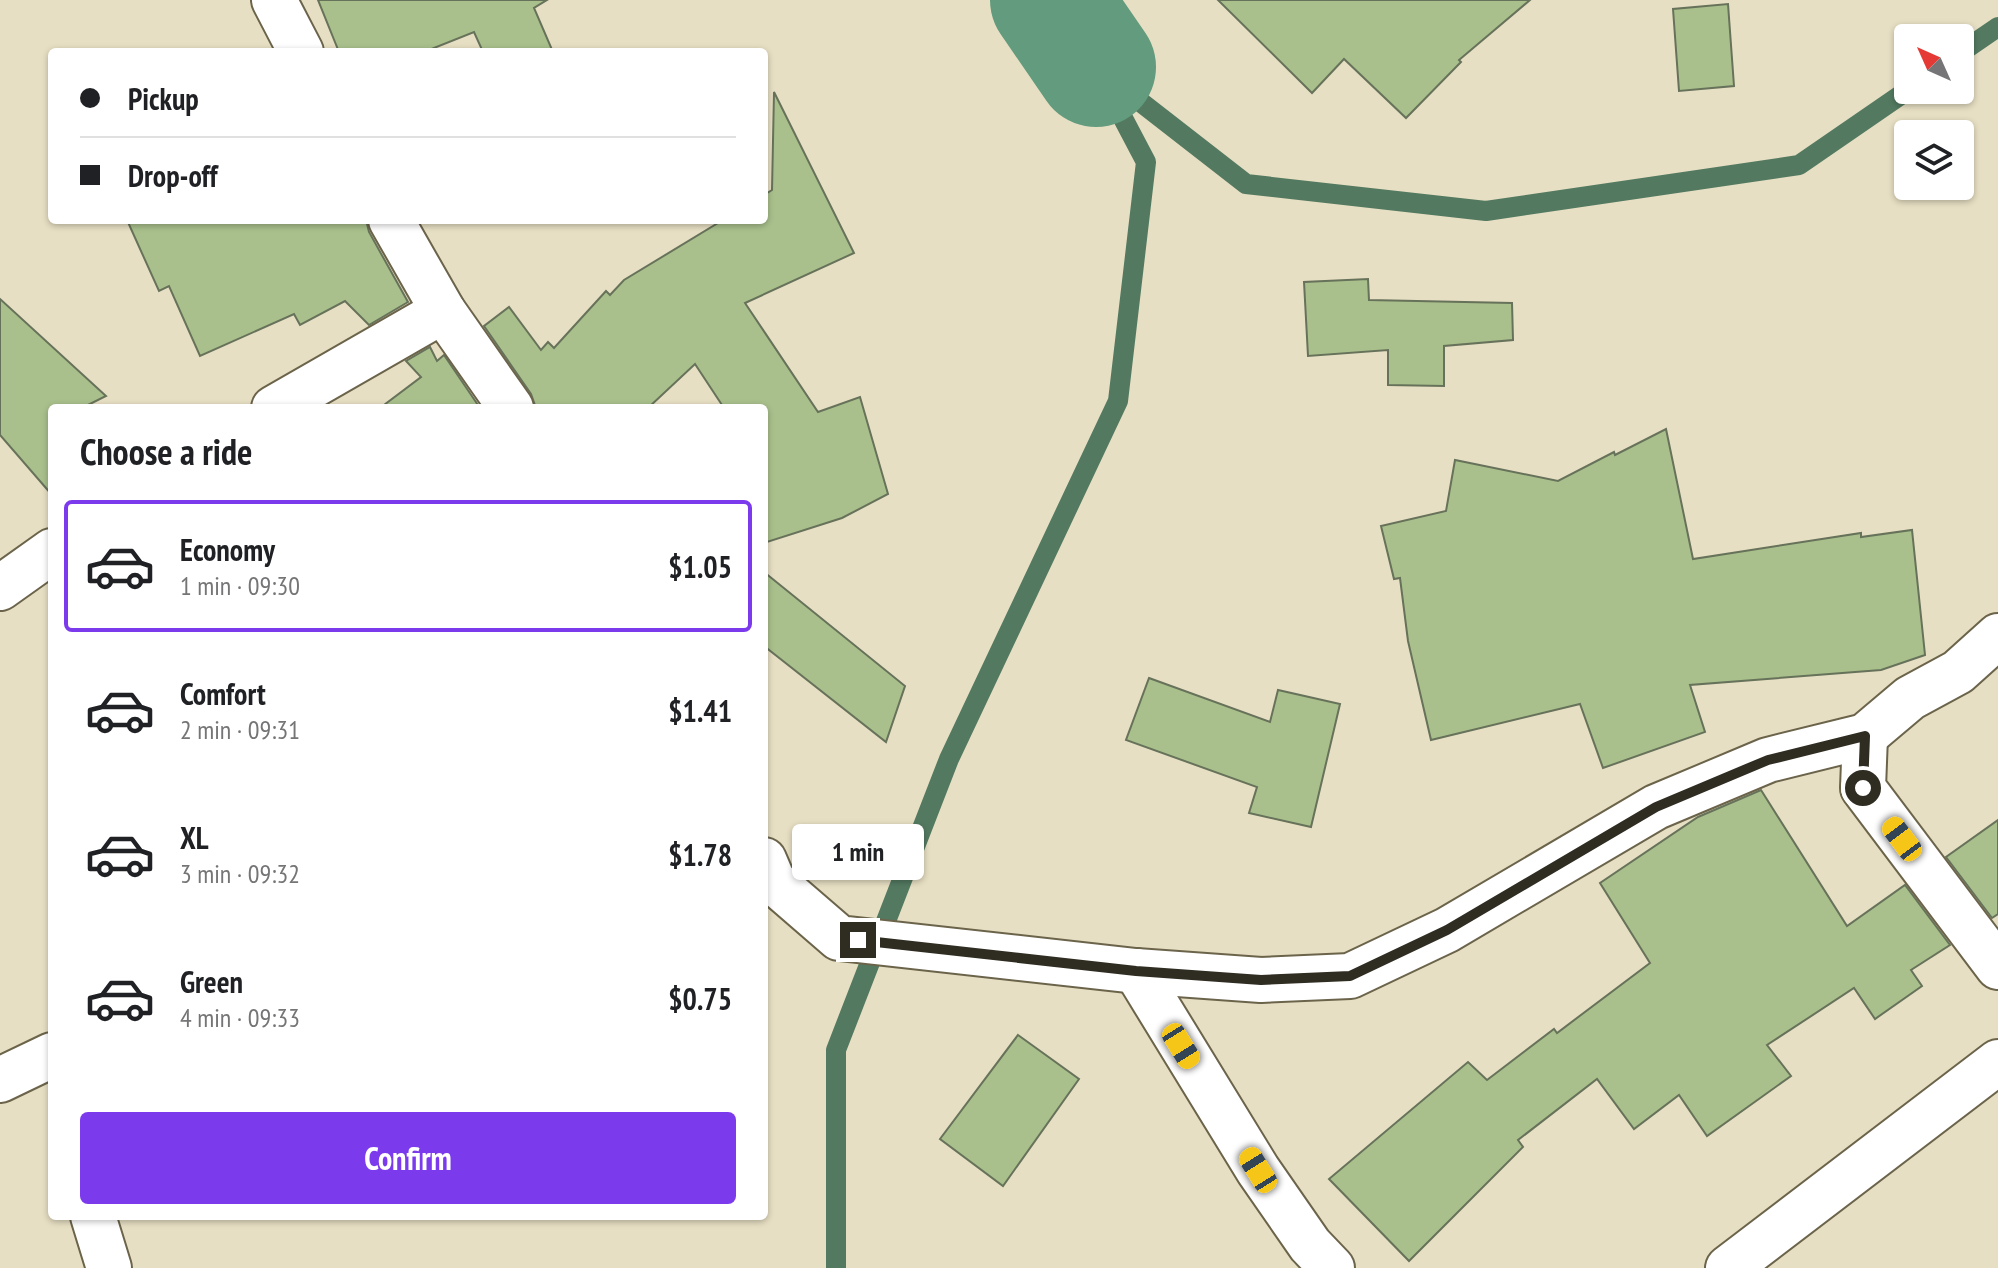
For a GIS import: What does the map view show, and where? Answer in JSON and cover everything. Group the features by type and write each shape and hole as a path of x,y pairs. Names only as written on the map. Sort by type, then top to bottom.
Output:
{"street":[{"path":"274,0 299,48"},
{"path":"393,224 443,311 508,404"},
{"path":"281,404 443,311"},
{"path":"0,588 48,554"},
{"path":"768,876 839,938 1136,971 1261,980 1350,976 1447,930 1656,807 1768,760 1865,736 1910,698 1958,672 1998,636"},
{"path":"1865,736 1863,788 1998,967"},
{"path":"1136,971 1258,1170 1310,1245 1332,1268"},
{"path":"1728,1268 1998,1062"},
{"path":"0,1080 48,1065"},
{"path":"94,1220 109,1268"}],"building":[{"path":"318,0 547,0 534,8 551,48 481,48 474,32 434,48 337,48"},
{"path":"1218,0 1530,0 1459,60 1461,62 1406,118 1344,59 1312,93"},
{"path":"1728,4 1734,86 1679,91 1673,9"},
{"path":"774,92 854,253 745,303 818,412 860,397 888,494 842,518 768,542 768,404 721,404 695,364 652,404 535,404 531,394 484,326 509,307 541,350 548,342 554,348 606,291 610,295 624,280 716,224 768,224 768,192 772,190"},
{"path":"129,224 367,224 408,302 369,325 345,301 300,325 294,314 200,356 169,286 159,291"},
{"path":"1368,279 1369,300 1512,303 1513,340 1444,346 1444,386 1388,385 1388,350 1308,356 1304,282"},
{"path":"0,299 106,396 90,404 48,404 48,490 0,435"},
{"path":"430,347 437,361 444,355 477,404 385,404 421,377 406,361"},
{"path":"1666,429 1693,559 1861,533 1861,537 1912,530 1925,655 1881,670 1690,685 1705,732 1603,768 1580,704 1431,740 1408,641 1400,578 1394,579 1381,526 1446,511 1455,460 1558,481"},
{"path":"768,575 905,686 886,742 768,649"},
{"path":"1149,678 1270,722 1278,690 1340,704 1311,827 1249,813 1257,787 1126,740"},
{"path":"1761,790 1847,926 1905,885 1950,945 1911,970 1922,986 1875,1019 1854,988 1767,1045 1791,1076 1707,1136 1679,1095 1634,1129 1597,1079 1518,1140 1523,1147 1409,1261 1329,1179 1468,1062 1487,1080 1554,1029 1557,1033 1650,963 1600,883 1698,817"},
{"path":"1998,820 1998,914 1992,918 1946,857"},
{"path":"1018,1035 1079,1079 1003,1186 940,1139"}],"waterway":[{"path":"1050,0 1096,67"},
{"path":"1974,43 1998,27"},
{"path":"836,1268 836,1050 949,759 1118,401 1146,162 1096,67"},
{"path":"1102,72 1246,184 1486,211 1799,165 1894,100"}],"route":[{"path":"858,940 1136,971 1261,980 1350,976 1447,930 1656,807 1768,760 1865,736 1863,788"}]}
